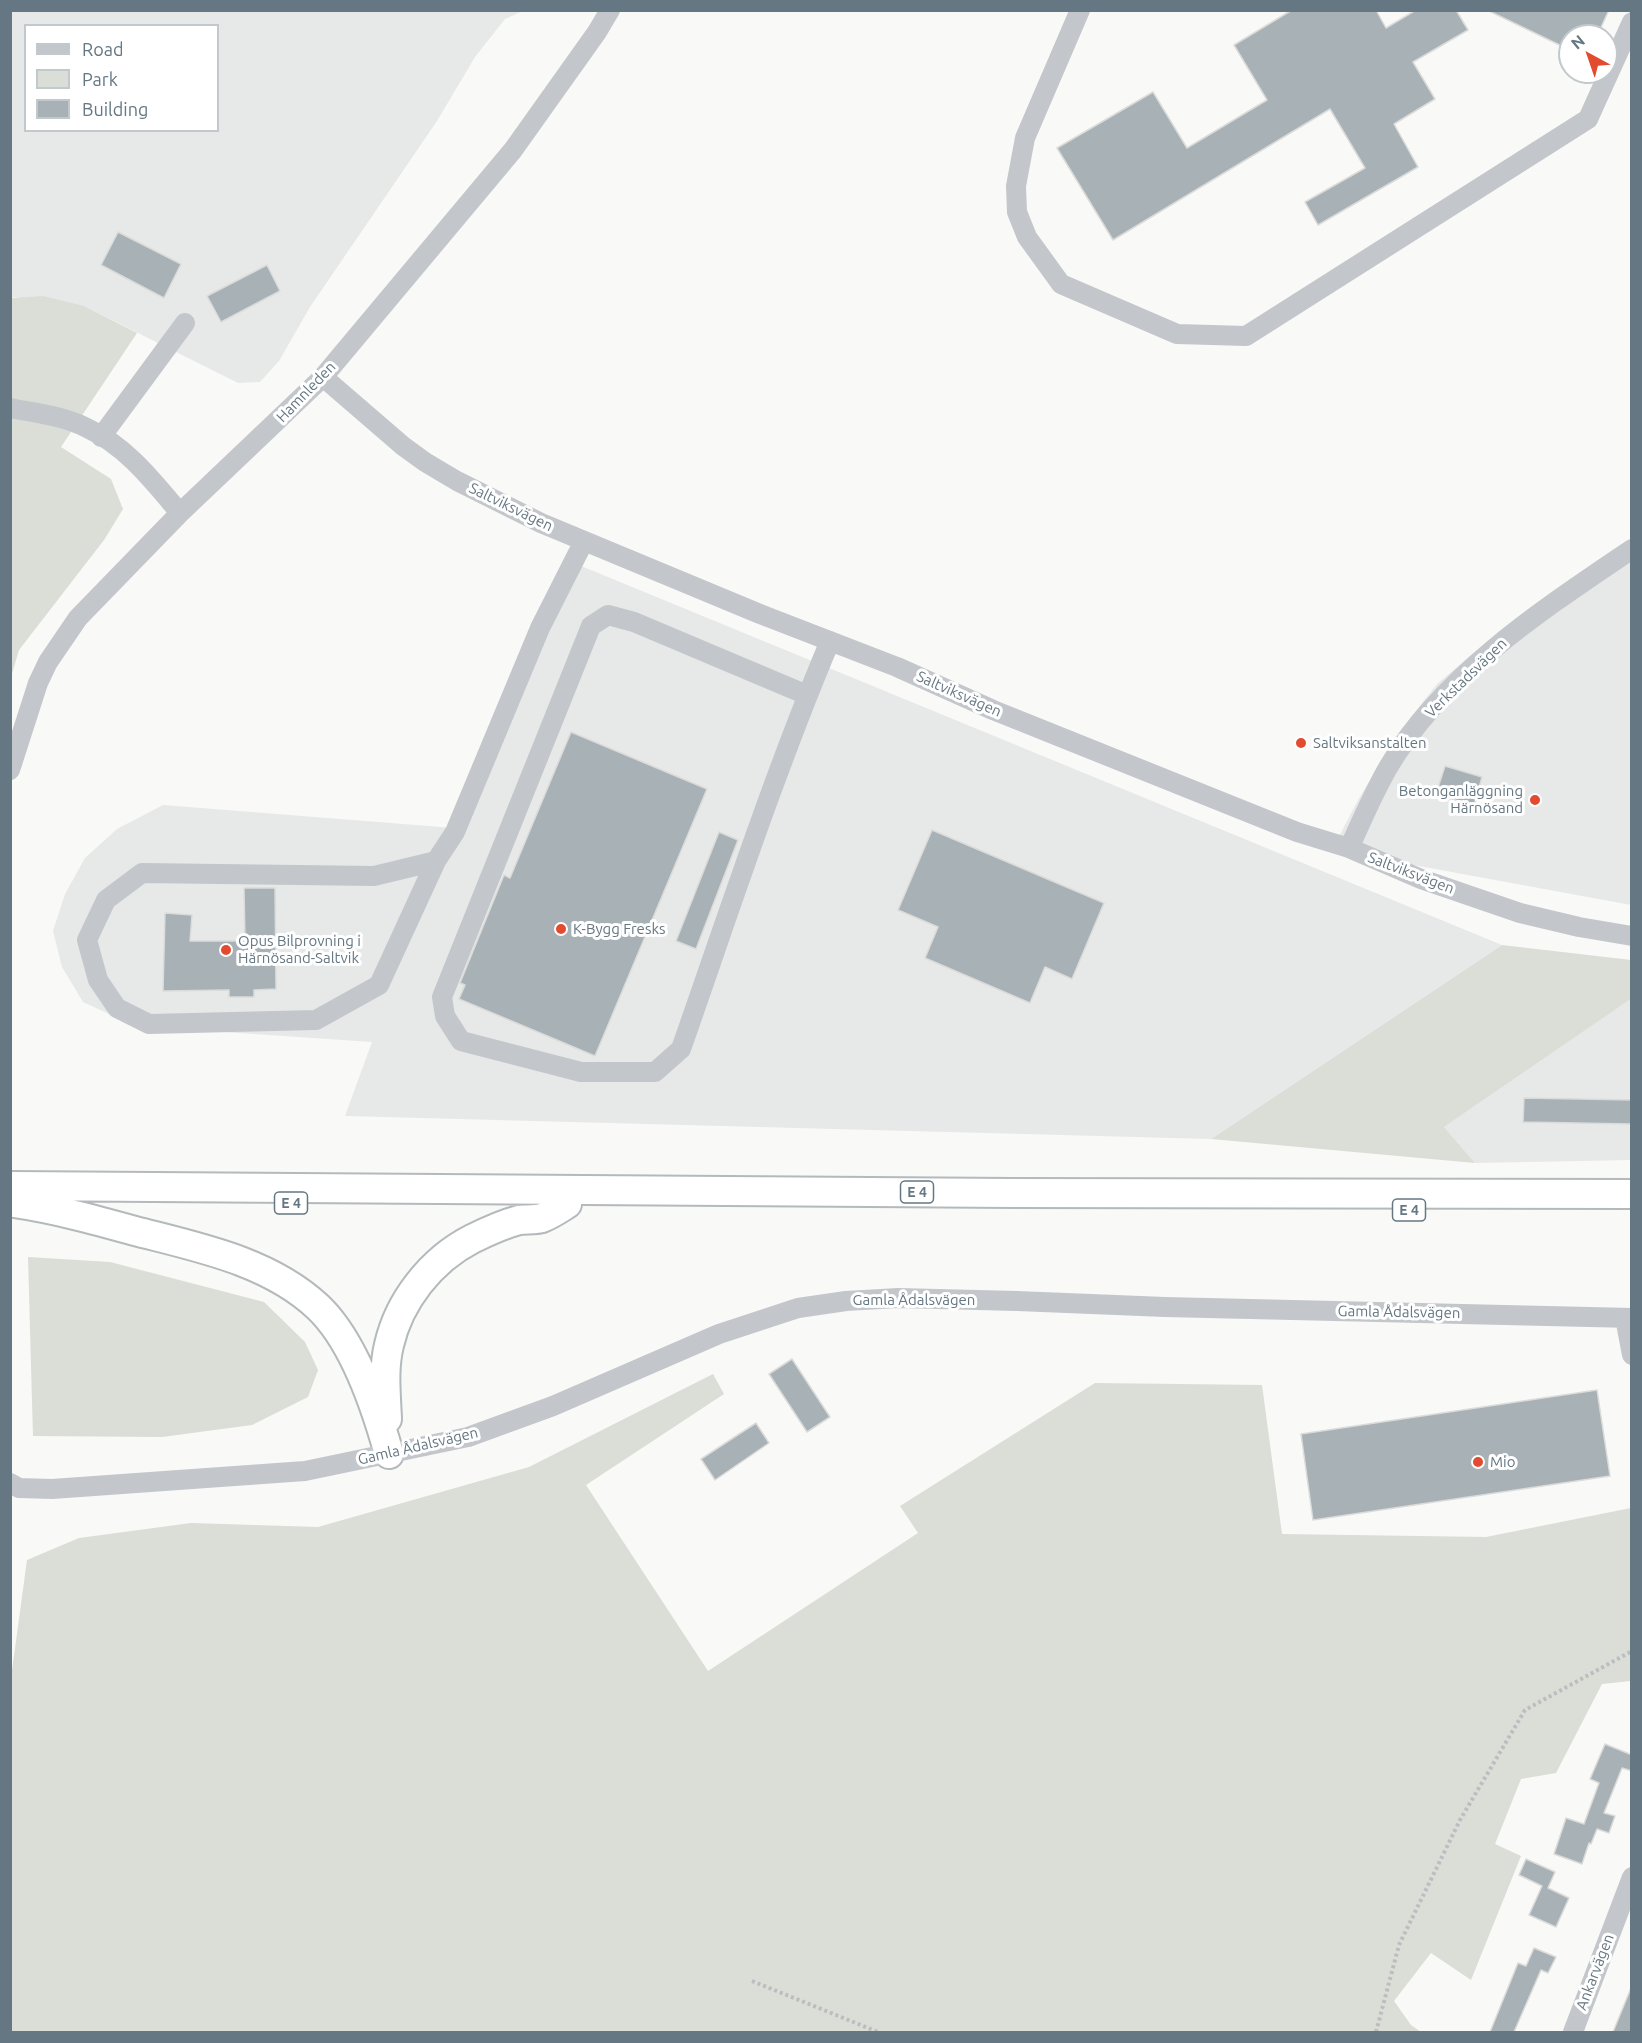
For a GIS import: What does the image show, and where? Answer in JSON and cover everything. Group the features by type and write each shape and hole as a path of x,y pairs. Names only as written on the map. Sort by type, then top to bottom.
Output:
{"highway":[{"name":"E 4","path":"13,1190 1632,1194"},
{"name":"E 4","path":"13,1190 567,1204 1632,1210"},
{"path":"13,1190 46,1207 189,1243 249,1265 285,1283 319,1307 339,1333 356,1362 377,1412 389,1454"},
{"name":"E 4","path":"389,1454 385,1384 388,1346 393,1329 412,1292 429,1272 471,1239 519,1220 542,1218 567,1204"}],"street":[{"name":"Hamnleden","path":"10,770 38,683 61,640 97,598 180,513 323,377 513,150 597,32 609,10"},
{"path":"1080,10 1025,138 1016,186 1017,212 1027,237 1061,284 1177,334 1246,336 1588,118 1632,22"},
{"path":"101,437 184,323"},
{"name":"Saltviksvägen","path":"323,377 425,462 457,481 541,523 897,667 993,710 1297,832 1349,848 1421,879 1520,912 1579,927 1632,936"},
{"path":"10,408 55,417 88,428 119,448 148,475 180,513"},
{"path":"436,861 374,876 142,873 106,900 87,940 98,980 117,1008 149,1024 316,1020 379,984 436,861 455,832 540,628 584,541"},
{"name":"Verkstadsvägen","path":"1349,848 1389,765 1434,705 1511,635 1562,596 1632,549"},
{"path":"807,695 634,622 608,615 591,626 442,997 445,1016 461,1041 581,1072 655,1072 681,1049 807,695 830,641"},
{"name":"Gamla Ådalsvägen","path":"10,1483 20,1488 52,1489 305,1471 468,1437 553,1406 719,1334 798,1308 846,1300 898,1298 1005,1300 1165,1307 1628,1318"},
{"path":"1628,1318 1632,1355"},
{"name":"Ankarvägen","path":"1573,2032 1632,1877"}],"path":[{"path":"1376,2032 1399,1945 1460,1820 1525,1710 1632,1651"},
{"path":"752,1981 878,2032"}],"shaded area":[{"path":"11,11 523,11 505,19 475,57 437,121 310,307 279,361 260,382 238,383 84,306 11,298"},
{"path":"1631,544 1631,905 1332,850 1358,800 1400,731 1437,684 1483,645"},
{"path":"569,561 1502,945 1211,1139 345,1116 372,1042 135,1026 83,1002 62,967 53,931 65,894 85,858 117,829 163,805 454,828"},
{"path":"1631,999 1631,1160 1475,1163 1444,1127"}],"green space":[{"path":"43,296 84,306 137,333 61,447 111,479 123,509 104,540 19,650 11,677 11,298"},
{"path":"1502,945 1631,960 1631,999 1444,1127 1475,1163 1211,1139"},
{"path":"28,1257 110,1262 264,1302 305,1342 318,1370 308,1397 252,1425 162,1437 33,1436"},
{"path":"713,1374 724,1394 586,1485 708,1671 918,1533 900,1506 1095,1383 1262,1385 1282,1534 1486,1537 1631,1508 1631,1681 1602,1684 1556,1773 1521,1779 1495,1844 1521,1856 1471,1980 1431,1953 1394,2001 1411,2025 1421,2032 11,2032 10,1685 27,1560 79,1538 191,1523 318,1527 529,1467"}],"building":[{"path":"1292,10 1376,10 1386,28 1416,10 1456,10 1468,30 1413,62 1435,99 1394,124 1418,167 1318,225 1305,202 1365,168 1330,109 1113,240 1057,148 1153,92 1187,148 1267,100 1234,45"},
{"path":"1487,10 1609,10 1603,24 1558,24 1558,44"},
{"path":"118,232 181,264 164,298 101,265"},
{"path":"267,265 280,291 221,322 207,296"},
{"name":"K-Bygg Fresks","path":"571,732 707,789 595,1056 459,999 465,985 460,983 504,875 510,878"},
{"path":"1445,766 1482,777 1474,806 1436,794"},
{"path":"932,830 1104,903 1072,979 1045,967 1030,1003 925,958 938,927 898,910"},
{"path":"719,832 738,840 696,949 676,941"},
{"name":"Opus Bilprovning i Härnösand-Saltvik","path":"244,888 275,888 276,989 254,990 254,997 229,997 229,990 163,991 165,913 192,915 190,941 245,941"},
{"path":"1524,1098 1632,1100 1632,1124 1523,1122"},
{"path":"792,1359 830,1417 807,1432 769,1374"},
{"path":"1597,1390 1610,1476 1313,1520 1301,1434"},
{"path":"756,1423 769,1443 715,1480 701,1459"},
{"path":"1605,1744 1632,1755 1632,1771 1622,1768 1604,1813 1615,1816 1609,1833 1597,1829 1591,1844 1589,1843 1582,1864 1554,1854 1566,1818 1584,1824 1599,1783 1590,1779"},
{"path":"1526,1859 1555,1872 1548,1888 1569,1898 1556,1927 1529,1915 1542,1886 1519,1875"},
{"path":"1534,1948 1556,1957 1548,1973 1541,1970 1514,2032 1490,2032 1518,1963 1526,1966"},
{"path":"1631,1988 1632,2032 1613,2032"}],"place":[{"name":"Saltviksanstalten","path":"1301,743"},
{"name":"Betonganläggning Härnösand","path":"1535,800"},
{"name":"K-Bygg Fresks","path":"561,929"},
{"name":"Opus Bilprovning i Härnösand-Saltvik","path":"226,950"},
{"name":"Mio","path":"1478,1462"}]}
